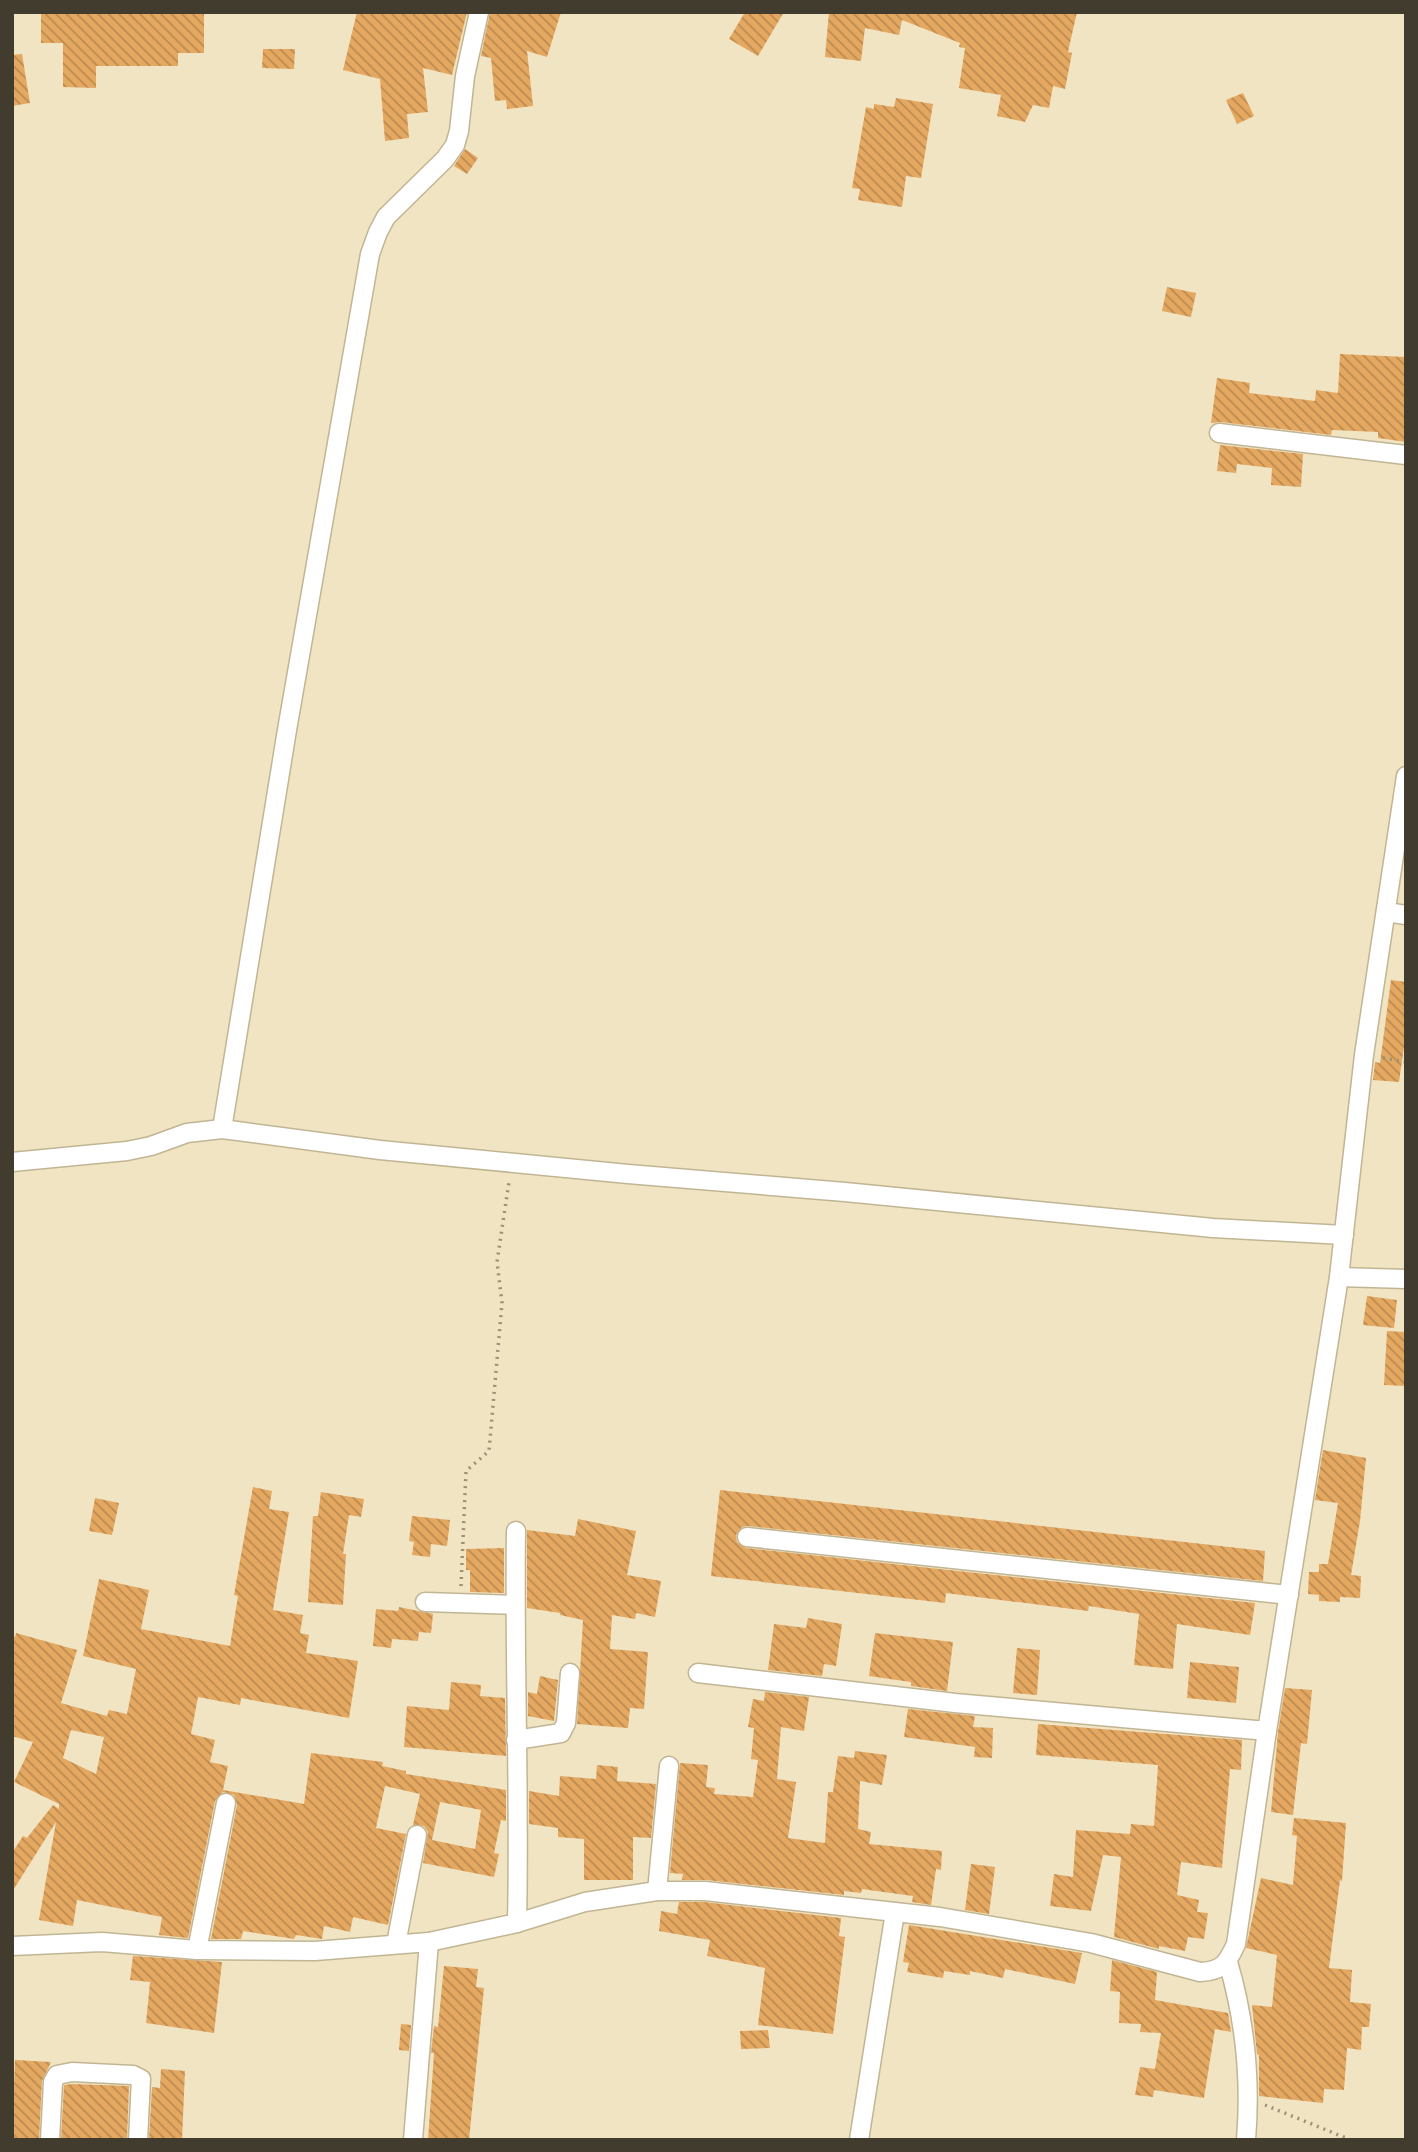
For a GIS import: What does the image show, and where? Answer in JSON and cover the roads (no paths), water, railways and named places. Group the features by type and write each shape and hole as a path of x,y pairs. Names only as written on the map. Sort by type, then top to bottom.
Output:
{"street":[{"path":"222,1129 289,717 370,254 386,217 445,159 455,145 459,131 464,76 479,12"},
{"path":"1219,433 1406,455"},
{"path":"12,1946 102,1942 197,1950 315,1951 429,1942 517,1923 585,1902 657,1891 705,1891 895,1912 1091,1943 1200,1972 1213,1971 1228,1962 1236,1944 1339,1277 1364,1055 1406,776"},
{"path":"1386,912 1406,915"},
{"path":"12,1162 127,1151 151,1146 187,1133 222,1129 380,1150 512,1163 1213,1228 1344,1235"},
{"path":"1339,1277 1406,1279"},
{"path":"516,1531 519,1848 517,1923"},
{"path":"747,1537 1289,1595"},
{"path":"425,1602 515,1605"},
{"path":"516,1740 561,1733 566,1723 570,1673"},
{"path":"698,1673 955,1703 1267,1731"},
{"path":"657,1891 669,1766"},
{"path":"197,1950 226,1803"},
{"path":"396,1944 417,1835"},
{"path":"859,2140 895,1912"},
{"path":"413,2140 429,1942"},
{"path":"1228,1962 1237,1992 1246,2057 1249,2099 1246,2140"},
{"path":"50,2140 53,2082 57,2075 72,2072 133,2075 141,2079 138,2140"}]}
